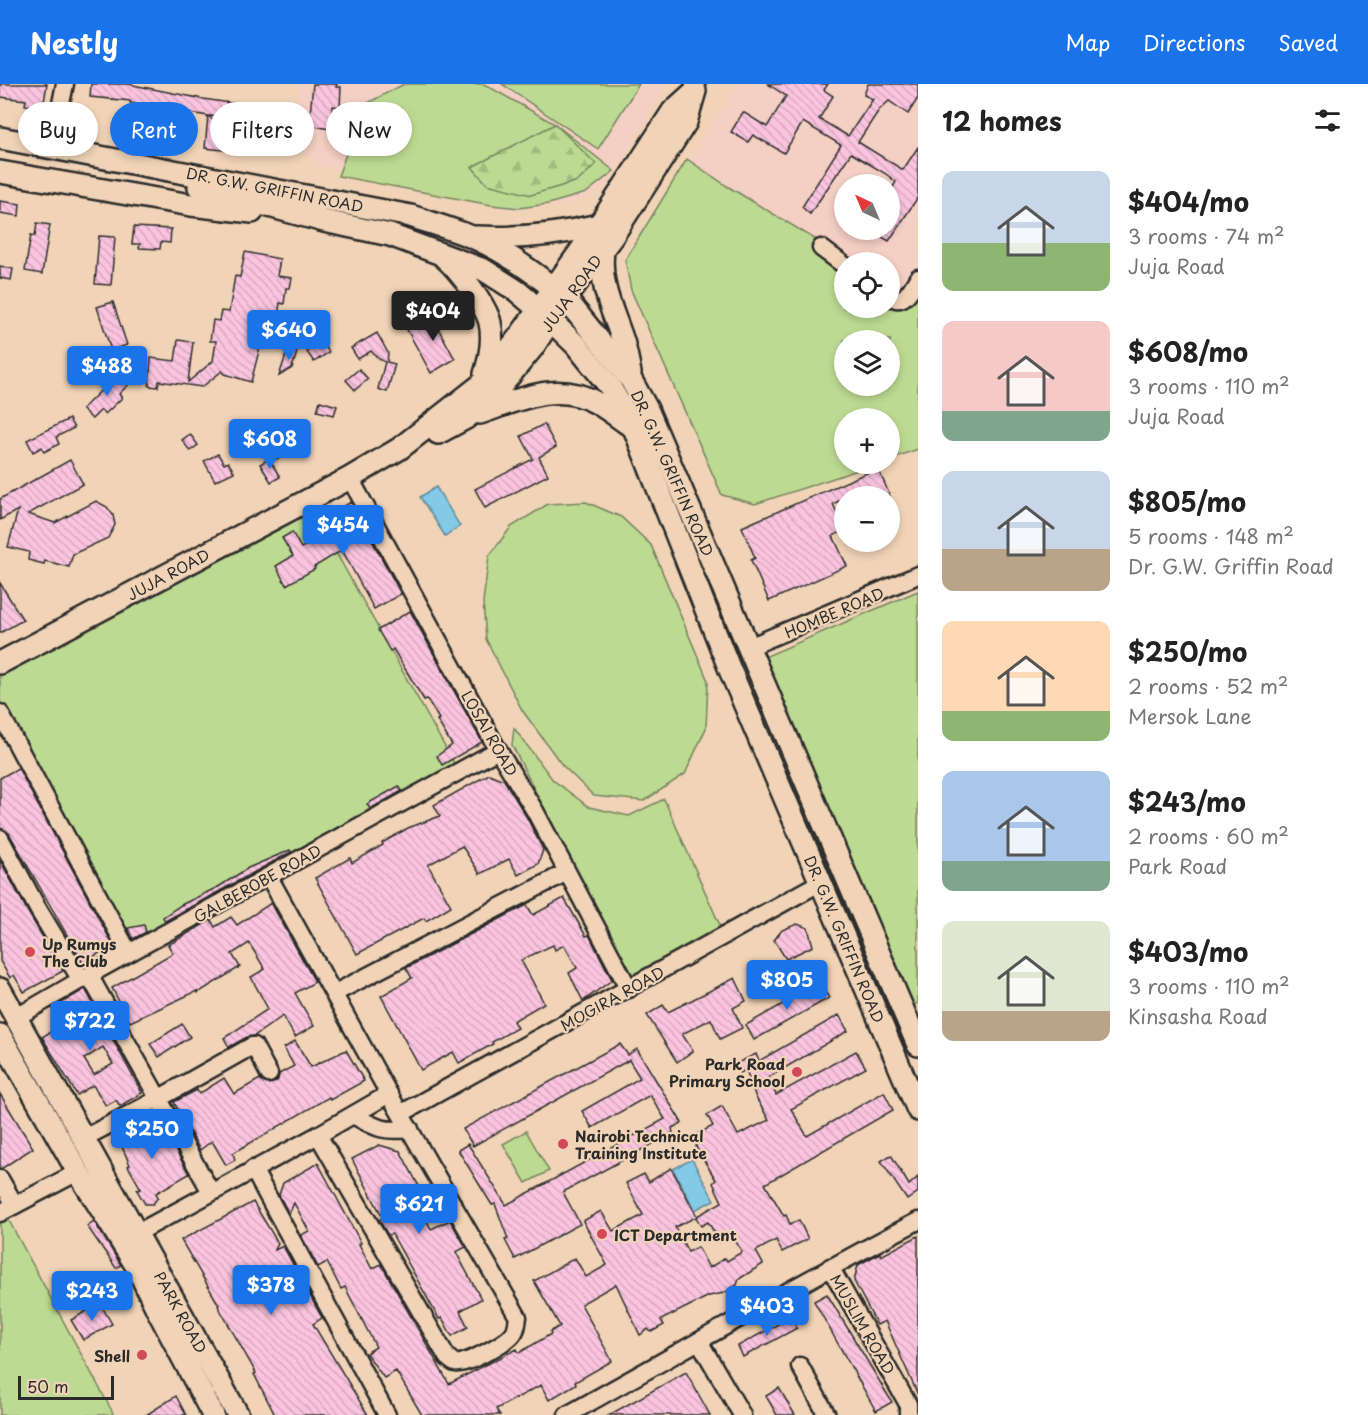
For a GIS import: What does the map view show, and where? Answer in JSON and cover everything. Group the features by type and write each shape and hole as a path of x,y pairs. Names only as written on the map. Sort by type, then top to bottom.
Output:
{"main road":[{"name":"JUJA ROAD","path":"399,449 437,434 466,418 509,380 599,225 673,111 697,88"},
{"name":"JUJA ROAD","path":"559,293 603,250 686,122 697,88"},
{"name":"DR. G.W. GRIFFIN ROAD","path":"0,138 18,141"},
{"path":"0,152 195,186 329,199"},
{"name":"DR. G.W. GRIFFIN ROAD","path":"98,156 411,216 473,237 503,254 559,293 631,380 647,409 918,1045"},
{"name":"DR. G.W. GRIFFIN ROAD","path":"0,172 191,205 324,221"},
{"name":"DR. G.W. GRIFFIN ROAD","path":"195,186 324,221 390,235 484,270 517,291 545,315 576,345 610,387 634,428 730,670 918,1110"},
{"path":"473,237 526,238 599,225"},
{"path":"603,250 601,268 604,289 623,342 631,380"},
{"path":"439,252 455,266 490,321 491,353 482,384"},
{"name":"JUJA ROAD","path":"0,663 350,478 399,449 482,384 545,315"},
{"path":"466,418 538,393 560,391 579,394 597,403 634,428"},
{"name":"PARK ROAD","path":"0,988 238,1415"},
{"name":"PARK ROAD","path":"0,1035 78,1172 137,1267 156,1309 213,1415"}],"street":[{"path":"61,102 65,84"},
{"path":"821,248 834,258"},
{"path":"900,300 906,296 918,278"},
{"name":"LOSAI ROAD","path":"350,478 567,872 628,989"},
{"name":"HOMBE ROAD","path":"749,647 918,575"},
{"path":"0,713 129,953"},
{"name":"GALBEROBE ROAD","path":"17,1017 498,750"},
{"path":"0,838 38,909 85,978 212,1192"},
{"path":"335,993 567,872"},
{"path":"269,877 389,1094 518,1317 517,1326 512,1335 488,1351 464,1362 454,1363 447,1357 318,1135"},
{"name":"MOGIRA ROAD","path":"402,1113 821,882"},
{"path":"84,1138 252,1046 269,1074"},
{"path":"137,1233 389,1094"},
{"path":"353,1115 382,1130 410,1129"},
{"path":"254,1169 387,1415"},
{"path":"0,1179 8,1209 78,1172"},
{"path":"567,1415 830,1267 918,1221"},
{"name":"MUSLIM ROAD","path":"830,1267 908,1404 908,1415"},
{"path":"699,1341 742,1415"},
{"path":"800,1366 827,1415"},
{"path":"197,1386 216,1376"}],"shaded area":[{"path":"298,84 668,84 606,187 573,203 516,210 494,207 316,165 304,156 314,156 314,102 297,102"},
{"path":"736,84 918,84 918,449 900,455 900,408 834,408 834,474 846,474 755,504 722,495 631,290 625,260"}],"green space":[{"path":"404,84 484,84 555,124 614,171 586,193 548,204 519,208 491,205 338,176 345,156 412,156 412,102 370,102"},
{"path":"502,84 639,84 598,149"},
{"path":"555,124 596,164 578,181 531,195 487,184 472,167"},
{"path":"687,159 836,252 834,252 834,318 900,318 900,291 911,298 918,289 918,449 900,455 900,408 834,408 834,474 846,474 755,504 722,495 631,290 625,260"},
{"path":"307,501 459,772 129,953 0,713 0,663"},
{"path":"586,502 621,517 651,545 708,681 706,728 685,774 644,801 594,796 562,765 522,710 486,639 483,602 489,556 511,527 548,504"},
{"path":"918,591 918,1003 903,1009 755,661"},
{"path":"514,728 553,780 589,807 629,816 664,799 722,930 631,981 512,745"},
{"path":"526,1131 549,1171 526,1183 503,1144"},
{"path":"7,1217 113,1413 111,1415 0,1415 0,1221"}],"water":[{"path":"436,487 460,526 445,536 420,497"},
{"path":"692,1159 714,1200 695,1210 673,1169"}],"building":[{"path":"0,84 47,84 44,102 26,102 26,100 0,97"},
{"path":"91,84 128,84 224,102 210,102 210,149 205,148 208,116 198,114 198,102 130,102 90,97"},
{"path":"313,84 337,84 336,87 341,87 340,102 326,102 326,128 314,126 314,102 311,102"},
{"path":"768,84 828,84 824,90 833,96 819,119 848,136 873,99 864,95 868,84 918,84 918,98 908,114 889,101 879,110 858,142 903,170 918,147 918,197 900,224 900,174 886,174 851,153 837,174 834,174 834,178 810,214 802,207 841,145 803,122 784,153 753,135 748,142 731,132 743,112 767,127 786,96"},
{"path":"0,201 20,204 19,216 0,213"},
{"path":"37,223 50,225 42,274 25,271 31,235 35,236"},
{"path":"134,227 171,229 170,243 161,242 160,249 139,248 140,244 132,244"},
{"path":"99,236 115,237 111,285 95,284"},
{"path":"245,252 280,259 277,276 292,278 290,288 286,288 284,304 280,303 278,316 269,314 265,348 260,347 251,382 222,371 202,387 159,381 158,387 149,386 151,358 175,361 178,340 193,342 188,382 213,361 216,341 210,341 213,320 219,321 221,311 229,312 235,276 240,277"},
{"path":"0,266 13,269 11,280 0,278"},
{"path":"113,302 127,345 111,350 97,307"},
{"path":"449,310 454,319 438,328 455,359 431,373 406,328 417,322 419,327"},
{"path":"377,333 388,353 387,362 395,364 387,392 378,389 385,362 371,351 358,359 351,348"},
{"path":"321,341 329,352 314,362 307,352"},
{"path":"288,349 297,352 292,368 279,376"},
{"path":"359,369 368,379 355,390 346,380"},
{"path":"119,373 129,384 119,394 122,398 105,414 101,410 92,419 82,409"},
{"path":"320,401 337,406 334,415 317,411"},
{"path":"69,419 74,428 56,437 59,444 44,452 42,447 33,452 27,440"},
{"path":"285,419 295,422 287,449 289,453 272,461 268,451 276,448"},
{"path":"544,424 556,447 539,457 548,475 485,508 475,489 533,459 521,436"},
{"path":"190,434 198,445 190,451 182,440"},
{"path":"218,454 224,464 228,462 234,472 215,481 204,461"},
{"path":"269,459 280,477 271,482 260,464"},
{"path":"70,460 83,484 28,514 55,523 96,501 107,507 113,515 115,525 108,538 73,554 69,567 45,561 44,564 28,560 29,552 8,547 18,510 0,520 0,499"},
{"path":"864,474 881,474 886,486 837,486"},
{"path":"834,487 834,552 840,552 847,566 769,601 751,560 755,558 742,527"},
{"path":"351,502 401,594 374,609 342,550 314,567 315,569 286,585 276,566 293,556 282,538 292,532 301,548 333,530 325,517"},
{"path":"0,583 23,620 0,633"},
{"path":"410,611 482,742 442,765 437,756 452,745 427,699 424,700 393,649 390,651 378,630"},
{"path":"18,768 113,945 83,963 9,833 0,828 0,778"},
{"path":"489,774 504,780 526,816 543,850 538,864 518,875 509,859 480,874 462,846 428,865 451,906 426,921 424,918 357,954 315,878 350,858 352,863 408,828 440,816 434,805"},
{"path":"399,786 402,791 370,809 367,804"},
{"path":"290,850 291,852 165,921 163,917 181,905 220,886 248,868"},
{"path":"0,860 63,971 24,992 14,975 10,978 0,961"},
{"path":"564,898 586,936 589,935 612,980 583,1001 569,973 577,968 564,945 555,950 553,945 521,960 544,1003 513,1021 517,1028 459,1063 453,1052 421,1070 381,996 412,978 406,968 527,905 533,915"},
{"path":"271,903 315,982 295,993 314,1026 295,1037 283,1016 254,1036 247,1037 229,1047 224,1038 268,1009 251,977 265,969 249,943 232,954 240,967 198,993 197,991 130,1022 112,988 173,953 168,945 211,920 215,927 231,917 237,925"},
{"path":"797,924 808,928 813,946 786,959 774,940 782,930"},
{"path":"144,925 146,932 133,939 128,928"},
{"path":"735,978 746,1001 733,1008 742,1028 720,1039 711,1019 682,1034 693,1051 677,1062 647,1015 663,1005 668,1012"},
{"path":"820,983 829,998 754,1040 746,1025"},
{"path":"85,989 142,1093 120,1106 116,1100 106,1106 93,1085 77,1095 42,1037 62,1025 53,1008","holes":["103,1047 113,1064 94,1075 84,1059"]},
{"path":"839,1015 848,1031 769,1077 776,1095 856,1051 866,1068 791,1109 807,1136 884,1092 893,1110 765,1184 790,1224 799,1220 808,1239 782,1252 776,1240 756,1251 763,1264 739,1279 737,1285 724,1293 709,1296 661,1320 664,1325 651,1332 648,1329 640,1335 616,1284 581,1304 612,1361 549,1400 541,1385 496,1409 500,1415 422,1415 396,1371 384,1378 366,1353 376,1347 345,1287 341,1289 327,1262 318,1267 301,1235 309,1231 294,1203 289,1214 279,1195 283,1183 318,1163 361,1243 359,1244 372,1269 381,1264 449,1384 517,1349 519,1353 560,1326 534,1281 575,1258 586,1277 607,1265 583,1221 601,1211 613,1231 643,1215 626,1183 644,1174 649,1182 671,1168 697,1216 722,1202 713,1183 716,1180 696,1147 699,1133 713,1126 707,1115 722,1106 738,1135 769,1120 756,1098 746,1070 740,1073 735,1064 756,1054 759,1061","holes":["696,1217 701,1226 708,1222 720,1242 732,1235 742,1252 727,1261 725,1258 709,1268 698,1247 688,1252 675,1227"]},
{"path":"182,1024 190,1037 159,1057 150,1044"},
{"path":"295,1041 311,1067 346,1050 364,1081 330,1100 329,1097 233,1153 235,1160 226,1165 212,1141 200,1150 174,1102 197,1090 199,1094 224,1078 234,1094 260,1079 264,1083 273,1083 278,1080 279,1074 294,1066 284,1048"},
{"path":"620,1044 628,1055 637,1049 682,1123 672,1128 673,1133 563,1192 580,1224 515,1259 505,1240 508,1239 495,1204 492,1205 458,1150 468,1144 506,1205 665,1119 650,1095 592,1128 582,1111 640,1078 629,1060 473,1146 463,1129"},
{"path":"0,1094 33,1148 1,1169 0,1169"},
{"path":"156,1116 189,1174 156,1193 158,1197 153,1204 145,1204 137,1190 141,1189 128,1166 130,1165 119,1140"},
{"path":"379,1145 400,1151 422,1192 414,1196 431,1229 450,1220 466,1247 456,1252 481,1299 460,1311 468,1327 452,1336 442,1318 439,1319 392,1234 388,1235 379,1220 383,1218 352,1159"},
{"path":"891,1155 909,1185 918,1177 918,1192 907,1200 881,1161"},
{"path":"253,1202 278,1243 275,1250 283,1246 322,1318 313,1324 368,1415 275,1415 254,1374 256,1373 181,1240"},
{"path":"94,1221 121,1265 116,1268 87,1226"},
{"path":"918,1236 918,1395 885,1321 877,1325 854,1281 858,1265 880,1253 881,1256"},
{"path":"827,1294 892,1402 876,1411 814,1301"},
{"path":"100,1303 112,1324 83,1340 71,1320"},
{"path":"791,1317 797,1328 743,1357 738,1346"},
{"path":"686,1372 710,1415 609,1415"},
{"path":"779,1388 795,1415 777,1415 766,1396"},
{"path":"176,1396 186,1415 146,1415"}],"place":[{"name":"Up Rumys The Club","path":"30,952"},
{"name":"Park Road Primary School","path":"797,1072"},
{"name":"Nairobi Technical Training Institute","path":"563,1144"},
{"name":"ICT Department","path":"602,1234"},
{"name":"Shell","path":"142,1355"}]}
